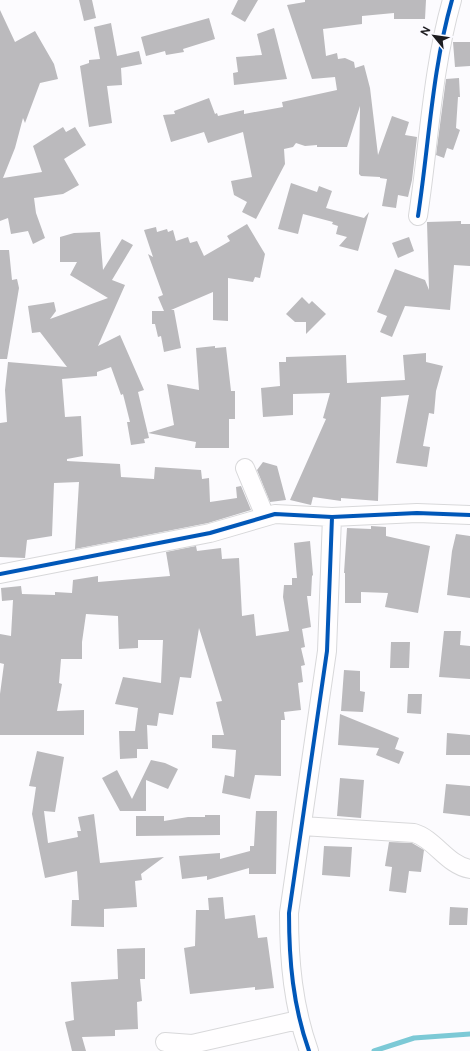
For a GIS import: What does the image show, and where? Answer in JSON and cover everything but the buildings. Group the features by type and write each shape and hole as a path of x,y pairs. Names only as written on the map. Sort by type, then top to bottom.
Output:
{"street":[{"path":"418,216 439,58 444,28 452,0"},
{"path":"245,468 265,516"},
{"path":"0,574 210,533 265,516 287,514 332,517 417,513 470,515"},
{"path":"309,1051 298,1020 289,948 289,913 327,651 332,517"},
{"path":"302,826 414,833 425,838 458,864 470,869"},
{"path":"165,1042 192,1044 298,1020"}],"waterway":[{"path":"374,1051 414,1038 470,1034"}],"cycle path":[{"path":"418,216 435,80 445,26 452,0"},
{"path":"0,574 210,533 275,514 332,517 417,513 470,515"},
{"path":"309,1051 299,1017 293,983 289,913 327,651 332,517"}]}
